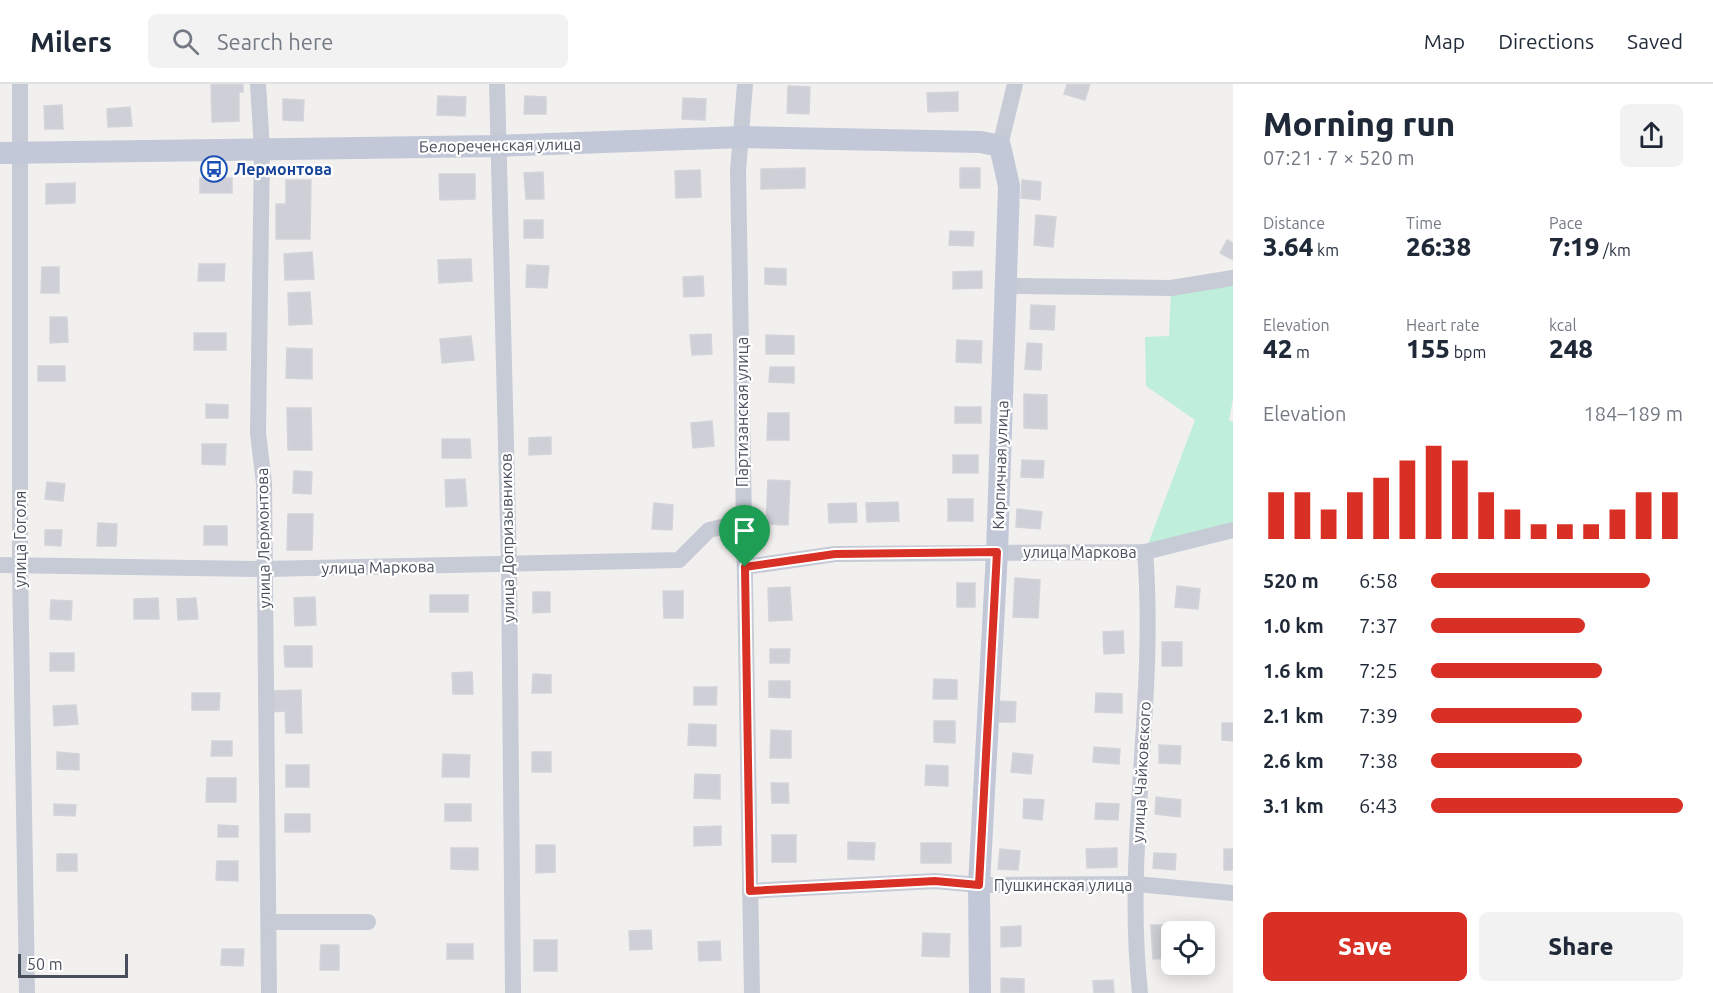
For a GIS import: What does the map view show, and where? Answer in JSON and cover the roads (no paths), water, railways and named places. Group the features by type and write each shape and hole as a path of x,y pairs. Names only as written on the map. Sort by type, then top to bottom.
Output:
{"street":[{"name":"улица Гоголя","path":"20,84 11,153 27,993"},
{"name":"улица Лермонтова","path":"258,84 262,149 258,434 264,483 269,993"},
{"name":"улица Допризывников","path":"496,84 509,565 513,993"},
{"name":"Партизанская улица","path":"745,84 743,137 738,171 742,351 742,522 745,567 752,993"},
{"name":"Кирпичная улица","path":"980,993 979,885 997,552 1009,186 1000,146 1015,84"},
{"name":"Белореченская улица","path":"11,153 496,146 743,137 981,142 1000,146"},
{"path":"1006,286 1171,288 1233,278"},
{"name":"улица Маркова","path":"0,565 264,569 679,560 709,530 742,522"},
{"name":"улица Маркова","path":"745,567 835,554 1145,552 1233,530"},
{"name":"улица Чайковского","path":"1140,993 1137,962 1136,884 1150,608 1145,552"},
{"name":"Пушкинская улица","path":"750,891 935,881 979,885 1136,884 1233,893"},
{"path":"269,922 369,922"}],"place":[{"name":"Лермонтова","path":"214,169"}]}
